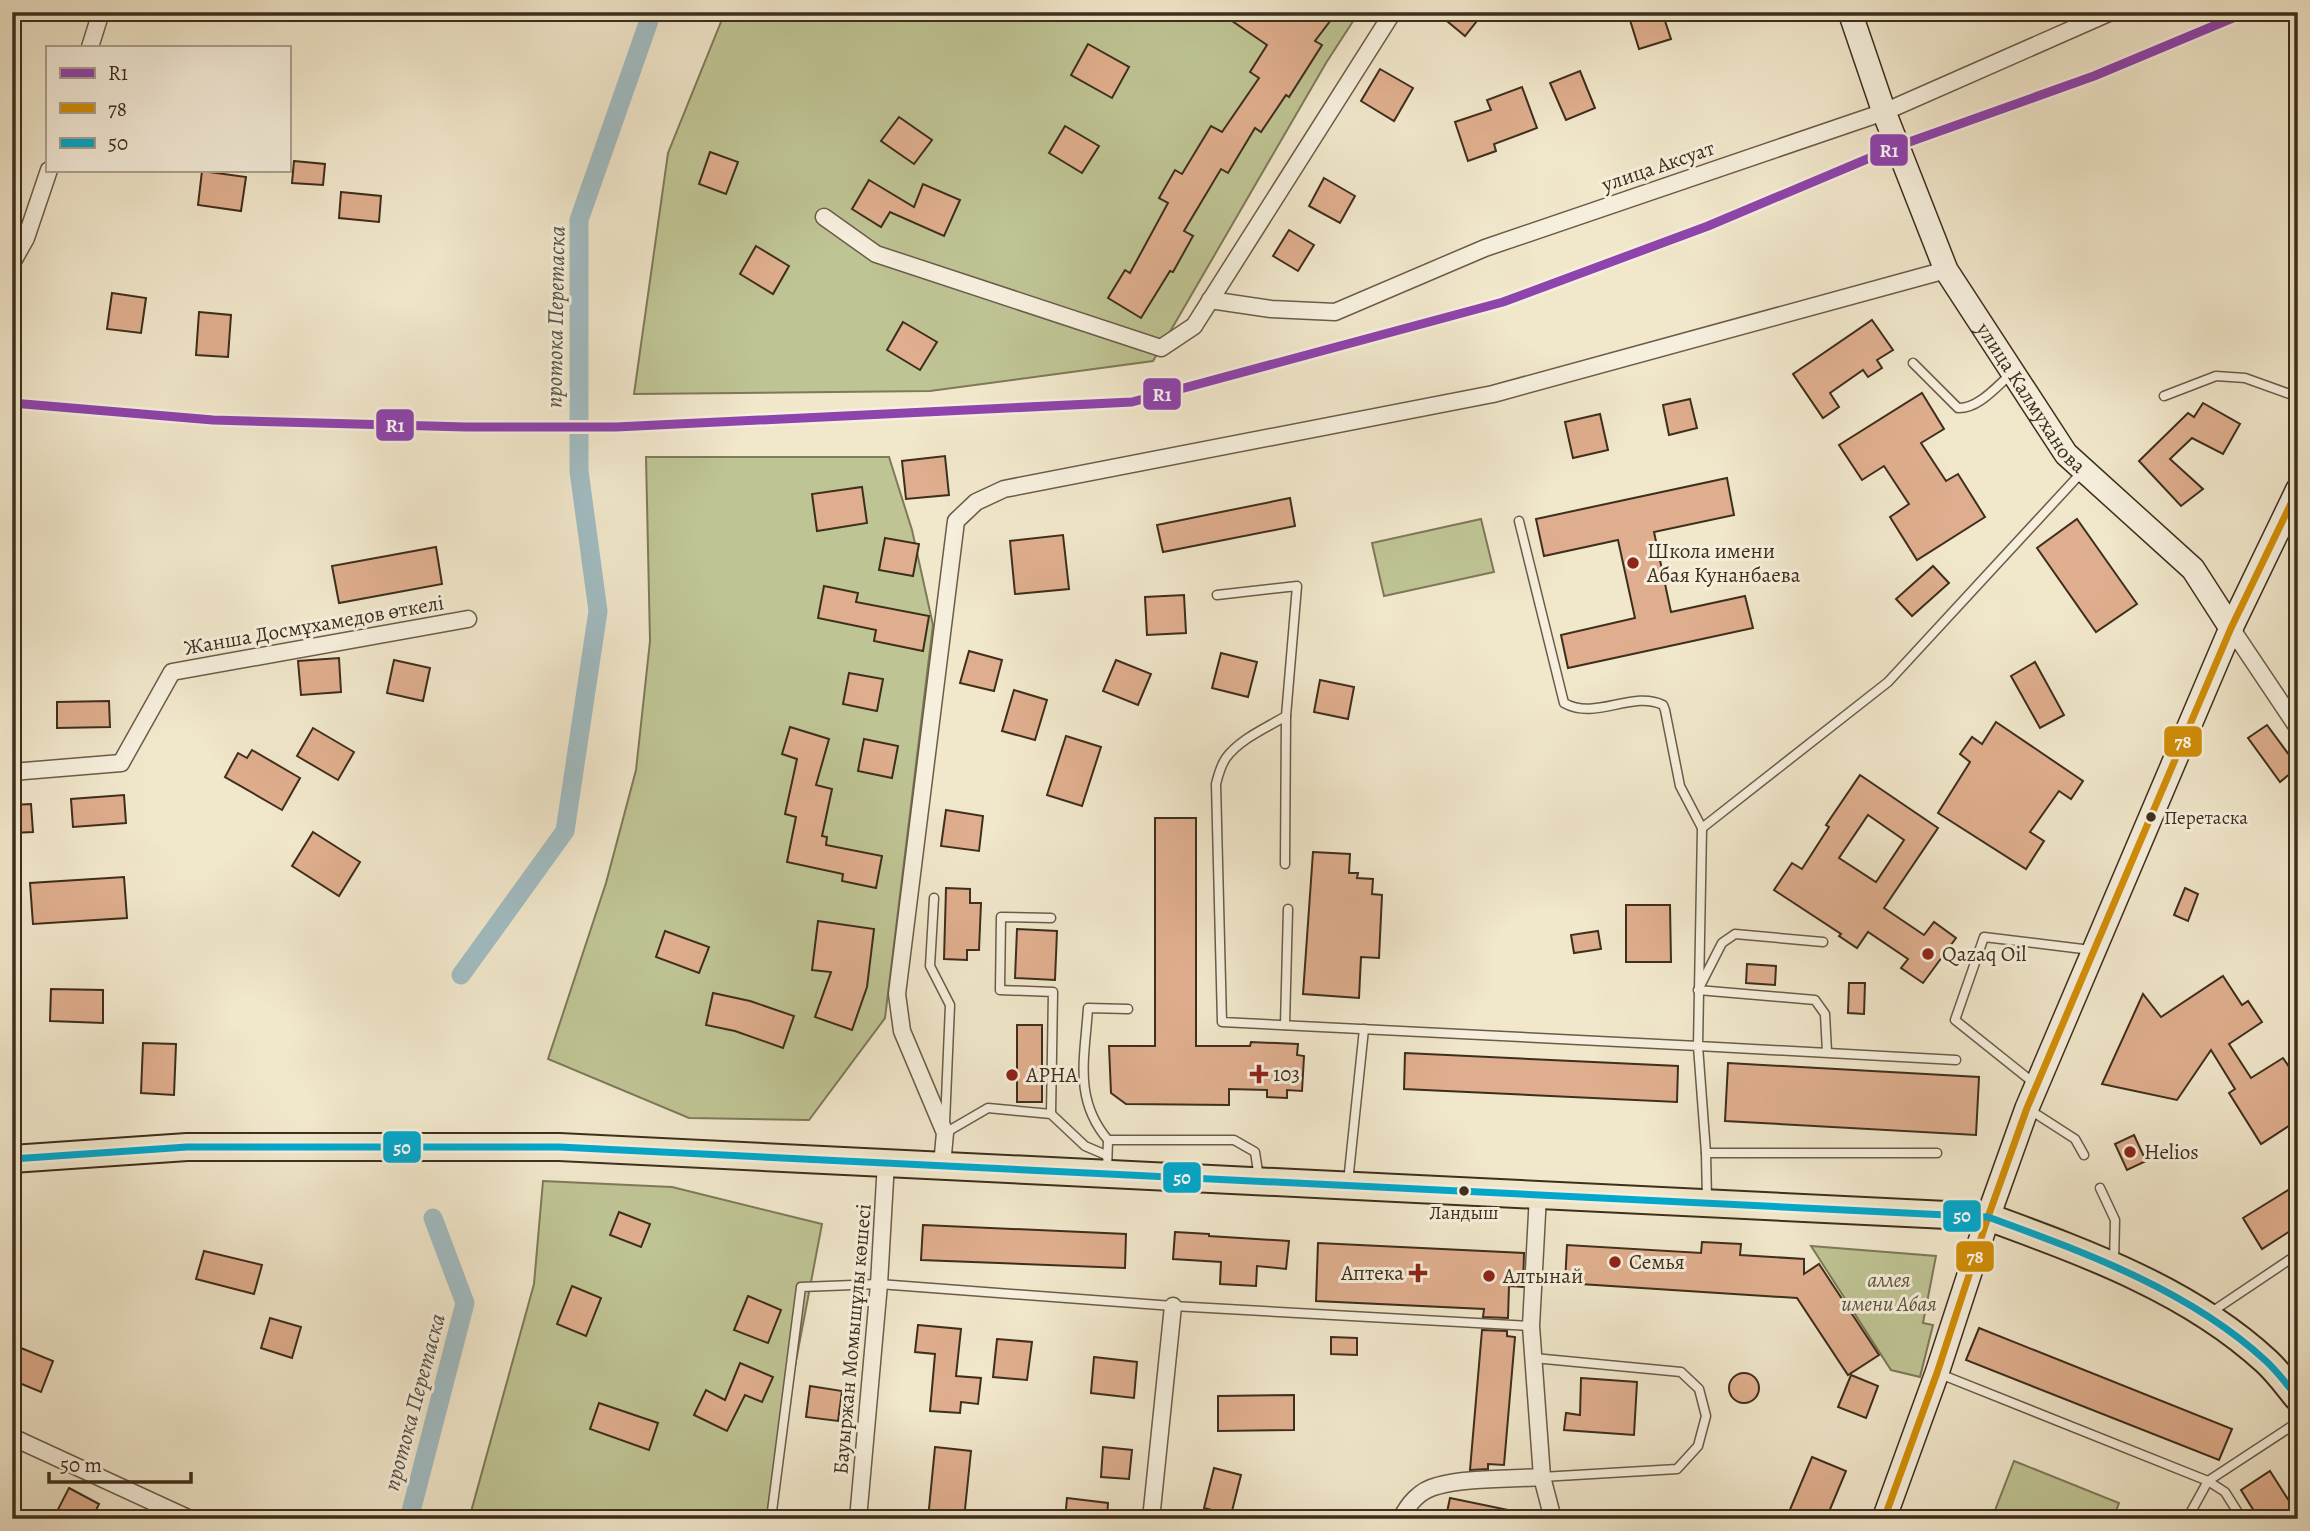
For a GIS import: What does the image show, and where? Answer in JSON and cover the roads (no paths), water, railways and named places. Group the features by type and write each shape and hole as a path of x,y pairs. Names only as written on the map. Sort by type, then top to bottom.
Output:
{"main road":[{"path":"12,1158 187,1147 559,1147 942,1164 1107,1164 1259,1181 1988,1217 2095,1256 2207,1314 2267,1362 2298,1398"}],"street":[{"path":"90,46 102,12"},
{"path":"824,217 876,254 1161,348 1194,326 1393,12"},
{"name":"улица Калмуханова","path":"1850,12 1884,112 1946,270 2066,454 2193,569 2298,728"},
{"name":"улица Аксуат","path":"1210,300 1271,309 1335,312 1485,248 1884,112 2111,12"},
{"path":"12,263 26,238 48,172"},
{"path":"942,1164 945,1133 902,1031 897,994 956,521 976,502 1004,489 1493,394 1946,270"},
{"path":"1884,1519 2028,1108 2231,628 2298,489"},
{"name":"Жанша Досмұхамедов өткелі","path":"12,772 121,763 172,672 468,619"},
{"name":"Бауыржан Момышұлы көшесі","path":"858,1519 879,1284 886,1162"},
{"path":"1538,1195 1531,1326 1542,1477 1553,1519"},
{"path":"1151,1519 1173,1306"},
{"path":"12,1437 190,1519"},
{"path":"1401,1519 1419,1494 1437,1486 1542,1477"}],"lane":[{"path":"1913,363 1958,408 1975,404 2013,373"},
{"path":"2164,396 2216,376 2245,378 2298,397"},
{"path":"1702,828 1888,682 2084,469"},
{"path":"1519,522 1564,703 1574,709 1595,709 1653,700 1663,705 1681,786 1702,828 1698,1045 1707,1204"},
{"path":"1217,595 1297,586 1286,716 1285,864"},
{"path":"1286,716 1237,746 1224,759 1216,784 1222,1022 1956,1060"},
{"path":"934,898 930,966 950,1005 945,1133"},
{"path":"1285,1025 1288,909"},
{"path":"1051,918 1001,917 1000,990 1053,992 1051,1114"},
{"path":"1699,990 1722,943 1735,934 1823,942"},
{"path":"2037,1086 1955,1020 1984,937 2094,951"},
{"path":"1699,990 1815,1000 1825,1014 1827,1052"},
{"path":"1107,1164 1108,1140 1096,1125 1083,1088 1088,1007 1128,1009"},
{"path":"1348,1185 1364,1029"},
{"path":"945,1133 988,1108 1051,1114 1107,1164"},
{"path":"2028,1108 2075,1139 2084,1155"},
{"path":"1108,1140 1234,1140 1255,1152 1259,1181"},
{"path":"1706,1153 1937,1153"},
{"path":"2100,1188 2115,1220 2114,1266"},
{"path":"2207,1314 2298,1254"},
{"path":"771,1519 801,1287 879,1284 1173,1306 1531,1326"},
{"path":"1534,1358 1681,1372 1699,1389 1706,1416 1699,1446 1677,1469 1542,1477"},
{"path":"1937,1373 2208,1481 2225,1492 2242,1519"},
{"path":"2187,1519 2208,1481 2298,1422"}],"waterway":[{"name":"протока Перетаска","path":"461,975 565,831 598,611 579,471 579,220 652,12"},
{"name":"протока Перетаска","path":"409,1519 465,1303 433,1218"}],"place":[{"name":"Школа имени Абая Кунанбаева","path":"1633,563"},
{"name":"Перетаска","path":"2151,817"},
{"name":"Qazaq Oil","path":"1928,954"},
{"name":"103","path":"1259,1074"},
{"name":"АРНА","path":"1012,1075"},
{"name":"Helios","path":"2130,1152"},
{"name":"Ландыш","path":"1464,1191"},
{"name":"Семья","path":"1615,1262"},
{"name":"Аптека","path":"1418,1273"},
{"name":"Алтынай","path":"1489,1276"}],"park label":[{"name":"аллея имени Абая","path":"1889,1292"}]}
